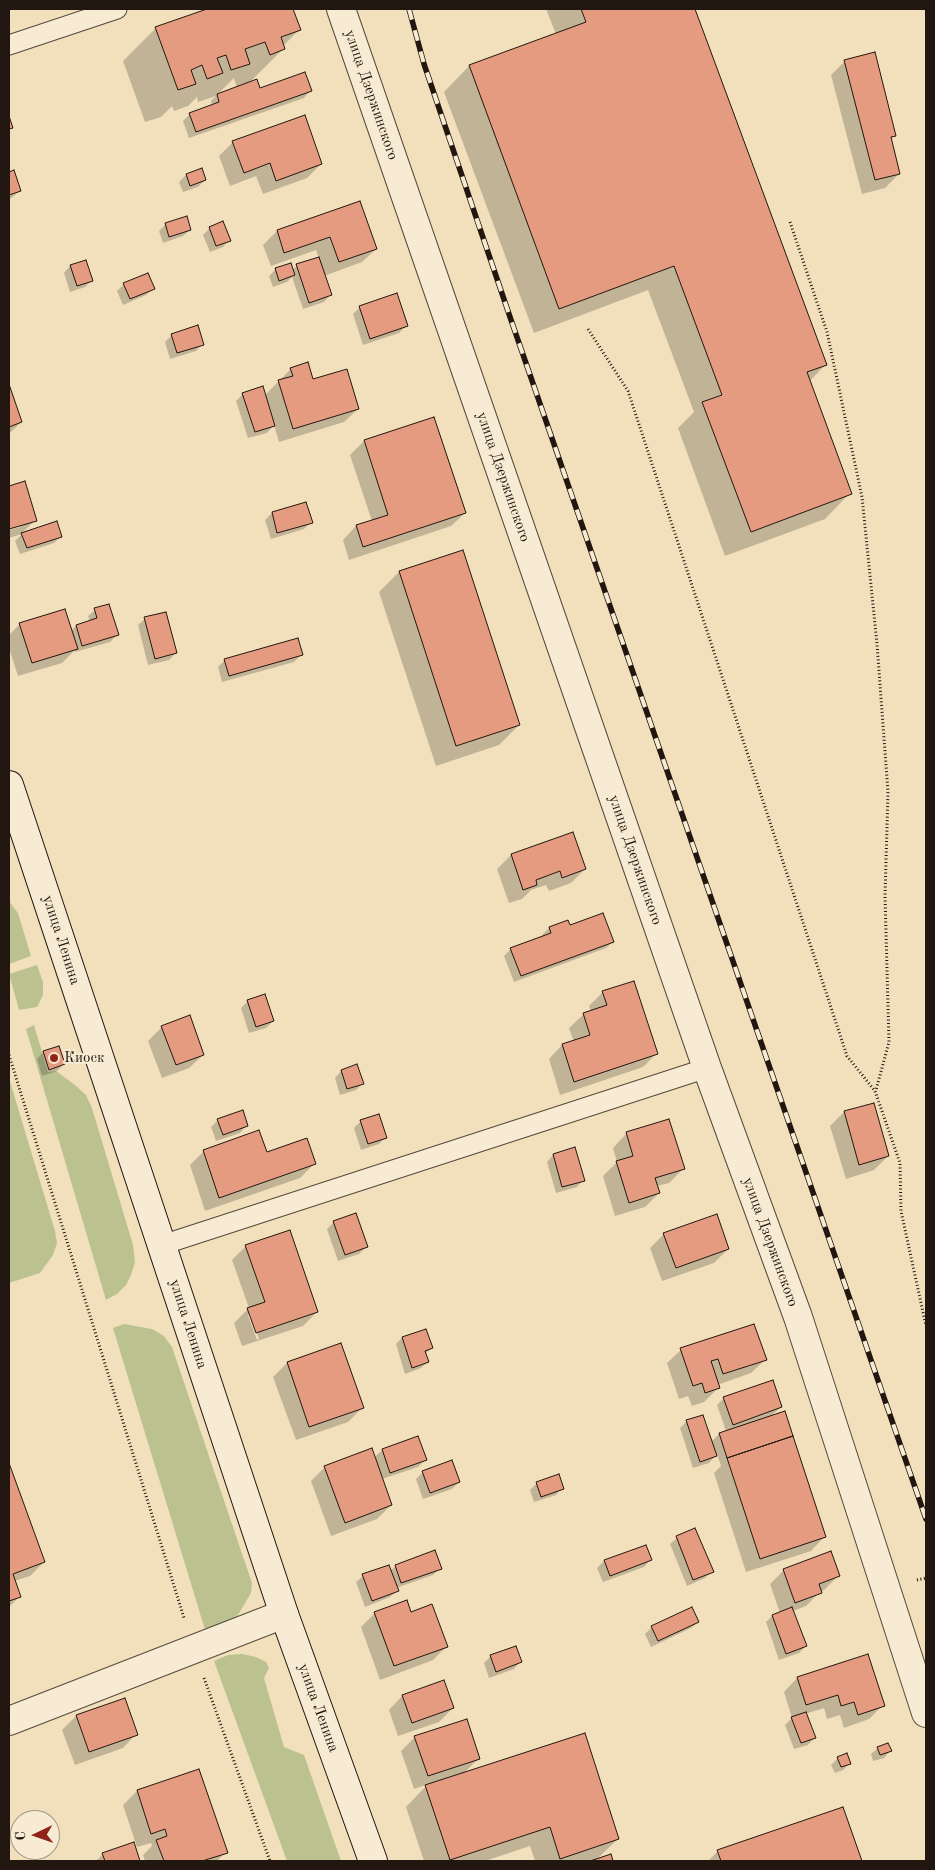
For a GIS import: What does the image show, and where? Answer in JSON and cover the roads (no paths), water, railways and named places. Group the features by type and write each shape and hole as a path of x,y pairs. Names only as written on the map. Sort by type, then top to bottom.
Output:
{"street":[{"name":"улица Дзержинского","path":"341,9 707,1068 798,1317 926,1713"},
{"name":"улица Ленина","path":"9,785 17,832 162,1245 284,1614 372,1861"},
{"path":"9,1721 284,1614"}],"lane":[{"path":"9,45 117,9"},
{"path":"162,1245 707,1068"}],"railway":[{"path":"409,9 424,64 510,317 926,1519"}],"place":[{"name":"Киоск","path":"54,1058"}]}
